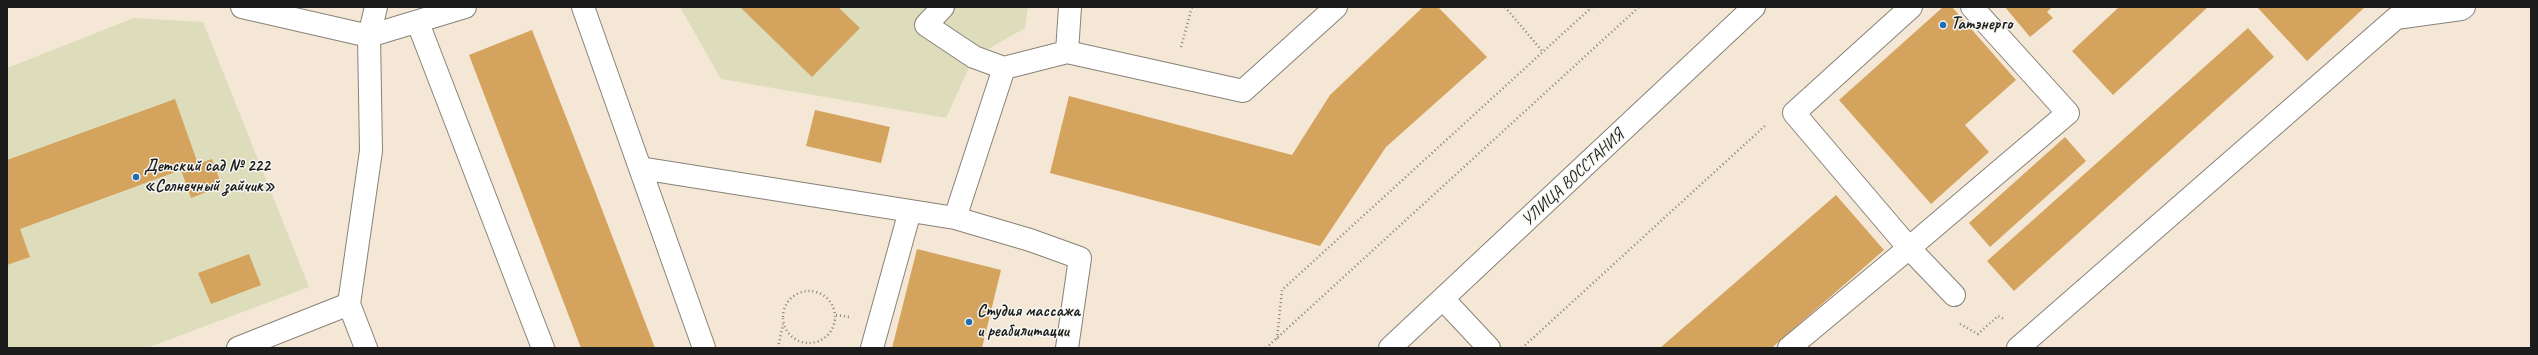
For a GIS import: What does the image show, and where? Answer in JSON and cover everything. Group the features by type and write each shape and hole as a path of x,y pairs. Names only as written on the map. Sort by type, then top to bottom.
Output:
{"main road":[{"path":"242,7 369,36 418,23 465,7"},
{"path":"366,348 348,304 371,151 369,36 376,7"},
{"path":"583,7 704,348"},
{"path":"943,7 926,25 974,57 1004,68 1067,52 1243,91 1336,7"},
{"path":"1067,52 1070,7"},
{"name":"УЛИЦА ВОССТАНИЯ","path":"1390,348 1444,300 1754,7"},
{"path":"1911,7 1794,113 1909,248 1954,295"},
{"path":"1789,348 2068,113 1972,7"},
{"path":"2018,348 2396,18 2461,9 2464,7"},
{"path":"418,23 543,348"},
{"path":"955,218 1004,68"},
{"path":"640,168 955,218 1030,240 1080,258 1067,348"},
{"path":"872,348 910,211"},
{"path":"1444,300 1489,348"},
{"path":"238,348 348,304"}],"path":[{"path":"1174,75 1192,7"},
{"path":"1506,7 1543,52"},
{"path":"1276,339 1282,290 1592,7"},
{"path":"1266,348 1639,7"},
{"path":"1522,348 1772,119"},
{"path":"778,348 783,324 782,314 785,304 792,296 801,291 814,290 824,295 832,304 836,315 833,328 825,338 813,343 800,342 790,335 783,324"}],"shaded area":[{"path":"680,7 1028,7 1025,28 974,57 946,118 721,79"},
{"name":"Детский сад № 222 «Солнечный зайчик»","path":"134,18 203,22 309,287 147,348 7,348 7,68"}],"building":[{"path":"740,7 838,7 860,28 812,77"},
{"path":"1423,7 1438,7 1487,57 1386,147 1320,246 1050,173 1069,96 1292,155 1330,95"},
{"path":"1943,7 1952,7 2016,80 1965,125 1989,152 1931,204 1839,100"},
{"path":"2005,7 2052,7 2047,12 2053,18 2030,37"},
{"path":"2119,7 2208,7 2113,95 2072,51"},
{"path":"2257,7 2365,7 2307,61"},
{"path":"2248,28 2274,57 2014,291 1987,261"},
{"path":"532,30 655,348 581,348 469,55"},
{"path":"175,99 198,164 212,159 222,186 191,198 181,170 20,229 30,257 7,265 7,160"},
{"path":"815,110 890,127 881,163 806,146"},
{"path":"2065,137 2086,161 1990,247 1969,223"},
{"path":"1836,195 1884,250 1772,348 1660,348"},
{"path":"917,249 1001,270 982,348 892,348"},
{"path":"249,254 261,285 211,304 198,273"}],"place":[{"name":"Татэнерго","path":"1943,25"},
{"name":"Детский сад № 222 «Солнечный зайчик»","path":"136,177"},
{"name":"Студия массажа и реабилитации","path":"969,322"}]}
